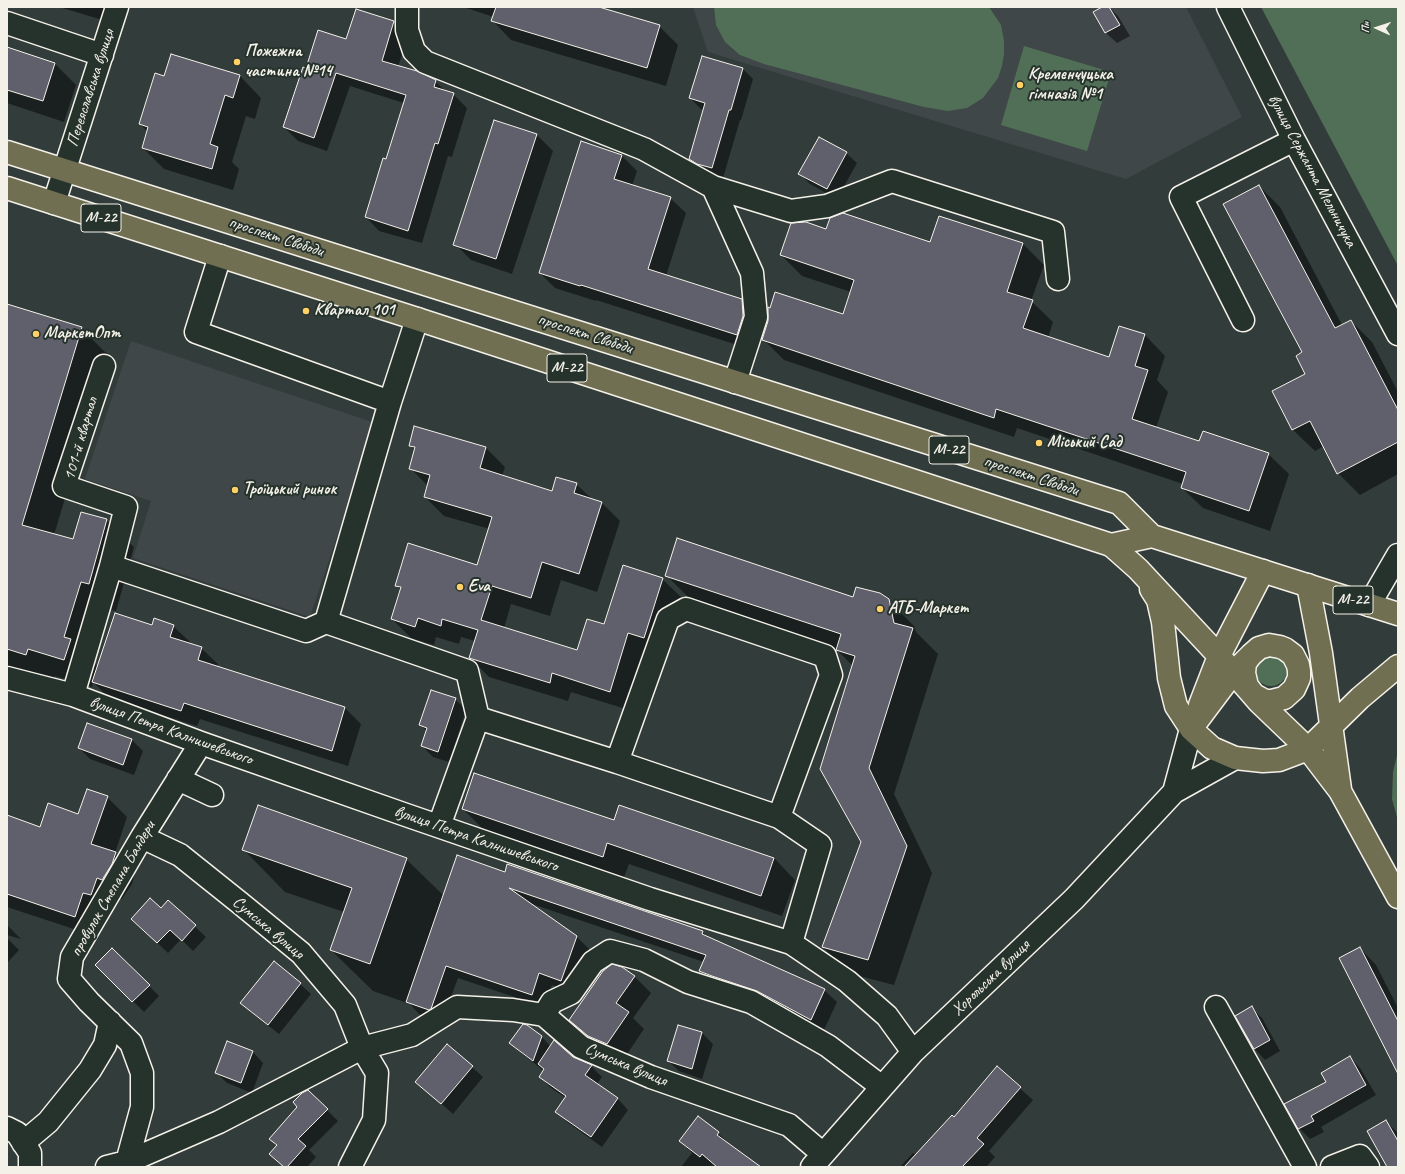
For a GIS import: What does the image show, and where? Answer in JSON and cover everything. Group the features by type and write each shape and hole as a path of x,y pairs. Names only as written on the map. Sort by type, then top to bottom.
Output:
{"main road":[{"name":"проспект Свободи","path":"7,152 1119,503 1152,536 1398,614"},
{"name":"проспект Свободи","path":"7,188 417,319 1111,545 1152,536"},
{"path":"1111,545 1142,574 1219,656 1259,702 1308,749 1340,791 1398,897"},
{"path":"1191,729 1219,656 1263,571"},
{"path":"1142,574 1158,600 1163,622 1168,678 1176,706 1191,729 1212,748 1235,758 1262,761 1279,760 1308,749 1360,698 1398,666"},
{"path":"1308,585 1327,698 1340,791"},
{"path":"1191,729 1234,673 1251,655 1259,648 1264,646 1269,645 1280,647 1293,655 1298,665 1327,698"},
{"path":"1251,655 1246,663 1244,673 1245,682 1249,690 1254,695 1265,701 1284,698 1290,694 1299,678 1298,665"}],"street":[{"name":"Переяславська вулиця","path":"54,203 117,7"},
{"path":"407,7 407,30 414,51 425,62 644,149 713,187 791,211 827,206 892,181 1053,232 1058,279"},
{"name":"вулиця Сержанта Мельничука","path":"1228,7 1294,140 1398,334"},
{"path":"7,23 102,55"},
{"path":"1243,320 1181,197 1294,140"},
{"path":"713,187 752,273 756,317 735,382"},
{"path":"220,256 196,332 390,402"},
{"path":"326,622 390,402 417,319"},
{"name":"101-й квартал","path":"104,366 64,486 126,507 111,566"},
{"path":"1369,605 1398,555"},
{"path":"73,695 111,566 306,631 326,622 467,671 478,718 439,826"},
{"path":"617,762 668,619 686,609 825,656 831,675 779,817"},
{"name":"вулиця Петра Калнишевського","path":"7,678 73,695 201,743 650,899 791,943 847,981 887,1016 913,1052"},
{"path":"478,718 617,762 779,817 820,845 791,943"},
{"path":"1174,792 1191,729"},
{"name":"провулок Степана Бандери","path":"117,1165 142,1107 142,1073 131,1043 89,1002 69,979 72,958 142,836 201,743"},
{"path":"1174,792 1235,758"},
{"path":"178,779 212,795"},
{"name":"Хорольська вулиця","path":"817,1161 913,1052 1074,899 1174,792"},
{"name":"Сумська вулиця","path":"142,836 180,855 301,953 345,1005 362,1048 377,1073 374,1120 350,1167"},
{"path":"117,1165 219,1122 362,1048 412,1035 457,1007 513,1010 544,1015 552,1002 571,993 593,962 610,951 644,960 688,982 751,1002 828,1046 882,1087"},
{"path":"1216,1008 1305,1167"},
{"name":"Сумська вулиця","path":"544,1015 581,1047 651,1077 789,1126 817,1161"},
{"path":"23,1143 48,1122 90,1070 105,1045 110,1022"},
{"path":"7,1128 17,1133 30,1153 30,1167"},
{"path":"1332,1167 1360,1156 1368,1167"}],"shaded area":[{"name":"Кременчуцька гімназія №1","path":"693,7 1186,7 1242,117 1126,179 708,52"},
{"name":"Троїцький ринок","path":"131,341 375,423 310,617 133,558 151,501 85,479"}],"green space":[{"path":"714,7 989,7 1001,25 1004,41 1002,66 998,78 983,98 967,108 948,111 924,107 764,64 740,55 725,42 716,25"},
{"path":"1261,7 1398,7 1398,266"},
{"path":"1024,46 1111,72 1087,151 1001,125"},
{"path":"1268,654 1274,654 1284,661 1287,670 1286,676 1280,683 1274,686 1268,686 1258,679 1255,673 1255,667 1262,657"},
{"path":"1398,751 1398,821 1392,799 1393,772"}],"building":[{"path":"496,7 599,7 660,25 647,68 491,21"},
{"path":"1102,7 1109,7 1120,25 1105,33 1093,12"},
{"path":"356,9 394,21 382,61 417,71 436,80 434,87 454,93 438,144 435,143 408,231 365,217 383,158 386,159 406,95 336,73 314,138 283,127 303,67 306,68 318,30 346,39"},
{"path":"7,47 55,63 43,101 7,90"},
{"path":"171,54 240,75 233,98 225,95 210,144 218,147 212,169 142,148 148,127 139,124 155,73 164,76"},
{"path":"702,56 743,68 712,168 697,164 689,159 705,103 689,98"},
{"path":"494,120 537,134 496,259 453,245"},
{"path":"819,137 847,152 827,189 798,174"},
{"path":"581,141 622,155 614,179 671,197 648,269 742,299 743,316 737,335 539,273"},
{"path":"1259,185 1335,328 1351,320 1398,410 1398,442 1337,474 1310,421 1292,430 1272,391 1305,374 1296,356 1302,352 1223,204"},
{"path":"843,213 930,242 939,216 1023,243 1007,292 1033,300 1023,328 1109,357 1119,326 1145,334 1135,366 1148,370 1132,419 1199,441 1203,431 1269,453 1249,511 1181,488 1186,472 996,409 994,418 762,340 768,321 768,307 770,308 775,292 843,314 854,280 780,255 791,223 806,222 826,229 830,218"},
{"path":"7,304 82,327 22,525 73,539 81,512 107,519 89,584 81,582 64,637 71,639 64,660 28,649 26,655 7,649"},
{"path":"414,426 486,447 480,468 552,491 556,477 577,483 574,493 602,502 579,574 542,562 531,598 492,586 481,620 577,650 587,619 604,624 623,565 663,578 644,638 628,633 610,692 552,673 550,683 469,658 478,630 442,619 441,626 418,618 415,627 391,619 401,587 395,586 408,543 477,565 492,517 424,497 430,475 409,469 415,447 409,446"},
{"path":"677,538 853,597 856,587 880,593 889,599 894,623 913,628 869,768 907,846 868,960 822,947 861,842 820,769 855,656 836,650 841,634 665,576"},
{"path":"115,613 152,625 154,618 174,625 170,637 202,647 198,660 345,707 332,751 184,703 181,711 92,682"},
{"path":"431,690 456,698 438,752 421,746 427,728 419,725"},
{"path":"87,723 132,739 123,765 78,748"},
{"path":"474,773 614,820 619,805 774,858 761,896 607,843 603,857 462,809"},
{"path":"87,789 108,796 91,844 116,852 112,864 102,880 97,878 91,895 83,893 75,917 7,894 7,815 40,827 48,803 78,814"},
{"path":"258,805 407,858 370,964 330,950 352,888 242,850"},
{"path":"457,855 505,872 507,864 703,931 702,934 825,989 811,1020 757,991 699,971 706,955 509,888 577,936 561,981 539,973 532,995 446,966 431,1009 429,1010 406,1002"},
{"path":"150,898 161,908 168,900 196,925 182,941 170,930 157,943 131,919"},
{"path":"1360,947 1398,1021 1398,1074 1339,958"},
{"path":"112,948 150,985 132,1002 95,965"},
{"path":"274,961 301,983 268,1025 240,1003"},
{"path":"612,964 622,967 635,976 616,1003 629,1012 607,1044 588,1036 569,1020 603,971"},
{"path":"1252,1006 1270,1040 1254,1049 1235,1016"},
{"path":"523,1024 527,1025 542,1036 533,1061 509,1043"},
{"path":"678,1025 702,1032 692,1069 667,1061"},
{"path":"554,1040 573,1057 592,1065 585,1075 618,1098 591,1137 555,1112 566,1096 539,1077 544,1069 538,1064"},
{"path":"227,1041 253,1051 241,1083 215,1073"},
{"path":"447,1044 473,1066 441,1104 415,1082"},
{"path":"1350,1056 1366,1085 1311,1116 1314,1121 1298,1129 1284,1104 1326,1082 1321,1073"},
{"path":"997,1066 1021,1087 977,1138 984,1144 962,1167 904,1167 952,1115 954,1117"},
{"path":"308,1090 328,1109 298,1139 306,1146 287,1167 284,1167 269,1154 277,1145 269,1139 297,1107 293,1102 302,1093"},
{"path":"698,1116 719,1132 717,1135 761,1167 717,1167 702,1154 700,1157 679,1141"},
{"path":"1386,1120 1398,1141 1398,1167 1387,1167 1367,1131"}],"place":[{"name":"Пожежна частина №14","path":"237,62"},
{"name":"Кременчуцька гімназія №1","path":"1020,85"},
{"name":"Квартал 101","path":"306,311"},
{"name":"МаркетОпт","path":"36,334"},
{"name":"Міський Сад","path":"1039,443"},
{"name":"Троїцький ринок","path":"235,490"},
{"name":"Eva","path":"460,587"},
{"name":"АТБ-Маркет","path":"880,609"}]}
